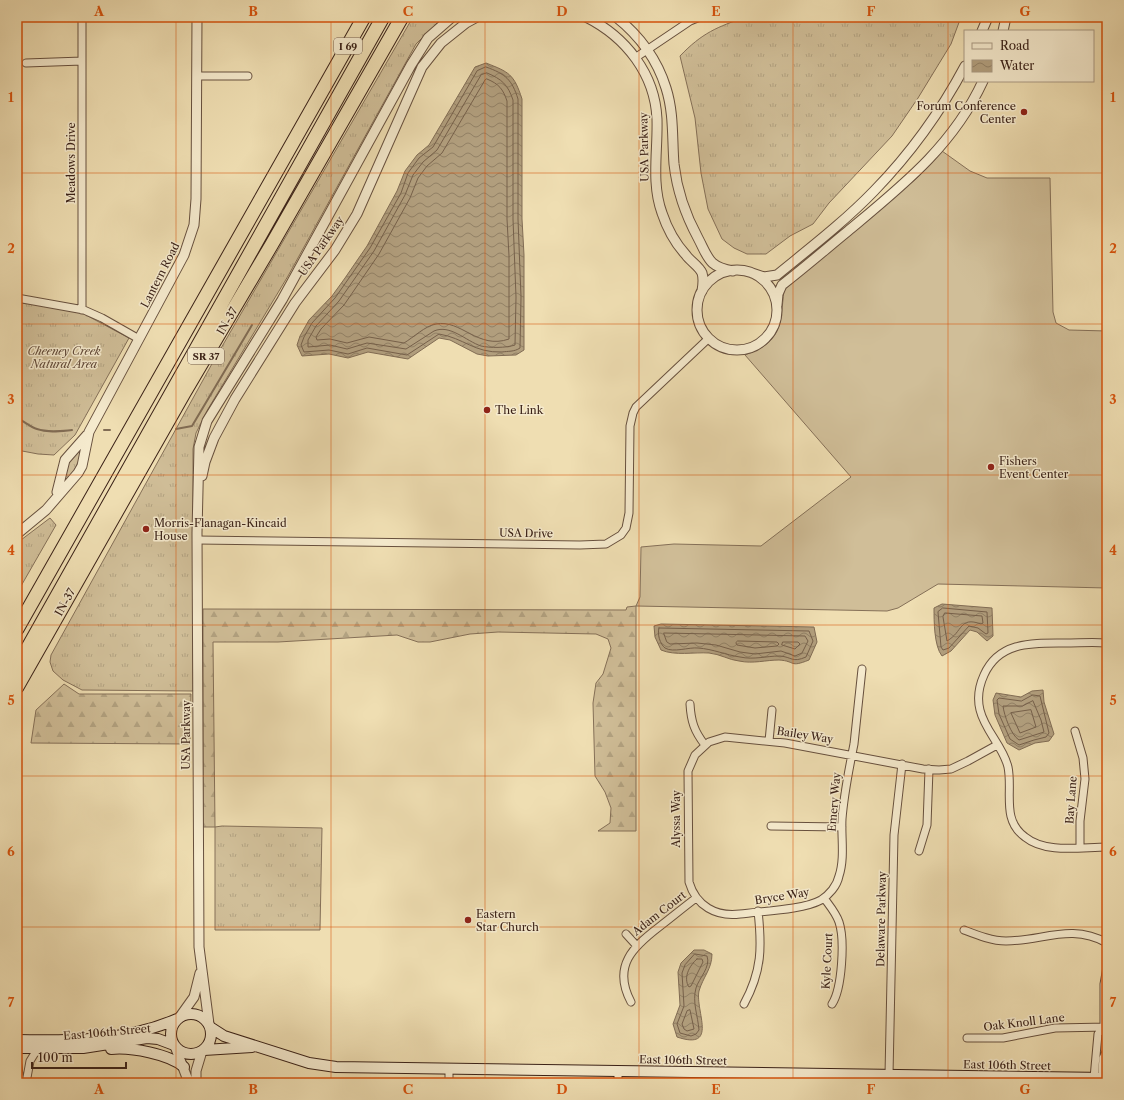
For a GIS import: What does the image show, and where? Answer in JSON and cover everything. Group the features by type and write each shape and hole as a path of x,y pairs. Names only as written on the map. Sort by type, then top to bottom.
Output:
{"highway":[{"path":"331,75 360,17"},
{"name":"I 69","path":"17,629 364,17"},
{"name":"I 69","path":"17,667 383,17"},
{"name":"IN-37","path":"17,687 184,393 272,244 402,17"}],"main road":[{"path":"188,1014 195,1014 202,1017 209,1026 210,1041 203,1051 189,1055 175,1047 171,1032 178,1019 188,1014"},
{"name":"East 106th Street","path":"17,1040 100,1039 158,1028 178,1019"},
{"name":"East 106th Street","path":"209,1026 224,1036 309,1063 327,1067 889,1075 944,1080 1101,1079"},
{"name":"East 106th Street","path":"17,1048 83,1048 106,1046 142,1038 154,1038 175,1047"},
{"name":"East 106th Street","path":"203,1051 262,1047"},
{"path":"83,1048 94,1052 117,1048 139,1051 174,1060 184,1068"}],"street":[{"name":"Meadows Drive","path":"82,17 82,310"},
{"name":"Lantern Road","path":"56,496 65,460 89,432 184,255 194,225 196,199 197,17"},
{"name":"USA Parkway","path":"209,1026 200,970 197,540 199,447 202,434 210,414 282,300 414,60 434,32 452,17"},
{"name":"USA Parkway","path":"198,499 204,462 218,429 295,303 350,227 361,207 422,67 441,43 466,23 477,17"},
{"name":"USA Parkway","path":"586,17 615,35 636,58 649,83 655,104 657,125 655,174 662,213 674,240 702,274 702,291 698,303 698,316 700,324 709,338"},
{"path":"616,17 630,28 648,50 662,75 669,100 675,172 683,208 709,259 717,267 733,271 752,273 764,277 777,275 844,220 873,192 914,144 937,112 964,68"},
{"path":"636,58 690,21 700,17"},
{"path":"982,30 988,17"},
{"path":"1002,30 1006,17"},
{"path":"26,63 82,60"},
{"path":"197,76 248,76"},
{"path":"709,338 720,346 734,350 755,346 766,338 774,326 778,294 782,285 893,194 929,160 964,115 982,82"},
{"path":"702,291 715,277 733,271"},
{"path":"752,273 762,279 771,288 777,305"},
{"path":"17,298 82,310 102,318 139,339"},
{"name":"USA Drive","path":"197,540 580,545 606,544 621,535 629,519 630,426 633,413 650,393 709,338"},
{"name":"Lantern Road","path":"17,534 42,513 80,469 89,432"},
{"path":"1107,643 1030,643 1012,647 996,658 986,670 979,687 978,695 982,718 1008,767 1009,809 1012,821 1018,832 1039,845 1107,847"},
{"name":"Emery Way","path":"842,852 844,794 852,754 862,669"},
{"path":"690,704 691,721 694,729 705,745"},
{"path":"769,741 772,710"},
{"name":"Bay Lane","path":"1075,731 1083,758 1085,779 1080,821 1080,847"},
{"name":"Bailey Way","path":"705,745 717,738 725,737 769,741 852,754 929,770 951,769 997,745"},
{"name":"Alyssa Way","path":"696,898 689,882 688,771 695,755 705,745"},
{"name":"Delaware Parkway","path":"889,1075 894,835 902,764"},
{"path":"919,851 927,825 929,770"},
{"path":"771,826 842,827"},
{"name":"Bryce Way","path":"696,898 715,912 730,914 805,906 824,898 832,891 839,877 842,852"},
{"name":"Adam Court","path":"631,1002 624,982 625,967 630,953 636,946 696,898"},
{"name":"Kyle Court","path":"824,898 836,916 840,928 840,985 832,1004"},
{"path":"744,1004 755,980 761,957 758,911"},
{"path":"964,930 1006,941 1076,933 1093,936 1107,943"},
{"name":"Adam Court","path":"626,934 636,946"},
{"path":"1101,1079 1098,1034 1106,1029 1104,984 1107,967"},
{"name":"USA Parkway","path":"178,1019 194,997 200,970"},
{"name":"Oak Knoll Lane","path":"967,1038 1003,1038 1055,1028 1106,1029"},
{"path":"175,1047 189,1083"},
{"path":"26,1083 30,1061 38,1048"},
{"path":"1101,1079 1103,1058 1107,1050"},
{"path":"196,1083 196,1071 203,1051"},
{"path":"17,1058 20,1083"},
{"path":"449,1068 449,1083"},
{"path":"618,1071 618,1083"}],"green space":[{"path":"413,17 443,17 416,44 288,276 208,409 196,433 193,449 193,691 82,690 63,680 53,671 50,662 51,655 213,362"},
{"path":"746,17 961,17 951,44 918,98 892,136 829,203 813,224 790,236 766,254 747,254 734,248 722,239 708,209 701,173 695,118 680,56 703,36 727,24"},
{"path":"942,151 970,171 987,178 1050,178 1053,312 1056,323 1069,330 1107,331 1107,588 938,584 898,608 887,611 636,606 640,597 641,547 674,544 761,546 851,477 745,355 767,344 773,338 780,322 784,290 918,177"},
{"name":"Cheeney Creek Natural Area","path":"17,302 62,308 84,314 129,338 75,435 54,455 17,450"},
{"path":"80,449 78,463 71,475 64,482 68,462"},
{"path":"50,518 56,525 17,593 17,543"},
{"path":"636,606 636,831 598,831 610,823 611,808 605,792 595,776 593,703 596,683 603,674 611,648 608,639 596,634 498,632 470,634 430,642 418,642 397,635 278,642 213,642 215,827 203,827 203,609 626,610 627,607"},
{"path":"64,684 79,694 191,694 190,744 31,743 36,710"},
{"path":"215,827 322,828 320,930 215,930"}],"water":[{"path":"486,63 510,75 516,84 522,99 524,350 516,355 488,356 477,354 450,340 439,338 408,359 368,352 348,358 329,354 302,356 297,345 309,320 332,296 367,246 397,191 405,171 417,155 429,145 475,67"},
{"path":"942,604 992,608 993,636 987,641 977,632 970,630 951,651 942,656 939,652 936,640 934,608"},
{"path":"661,624 814,627 817,642 809,660 798,664 779,660 744,662 709,653 672,653 661,650 655,637 654,626"},
{"path":"1043,690 1044,702 1054,734 1049,741 1035,743 1019,750 1007,743 995,715 993,700 996,693 1021,697 1032,691"},
{"path":"694,950 704,950 712,954 712,959 699,991 702,1027 701,1034 698,1039 690,1040 677,1037 673,1024 680,1005 678,972 681,963"}],"waterway":[{"path":"176,429 192,426 252,325"},
{"path":"17,418 32,427 41,430 72,430"},
{"path":"104,430 110,430"}],"place":[{"name":"Forum Conference Center","path":"1024,112"},
{"name":"The Link","path":"487,410"},
{"name":"Fishers Event Center","path":"991,467"},
{"name":"Morris-Flanagan-Kincaid House","path":"146,529"},
{"name":"Eastern Star Church","path":"468,920"}]}
